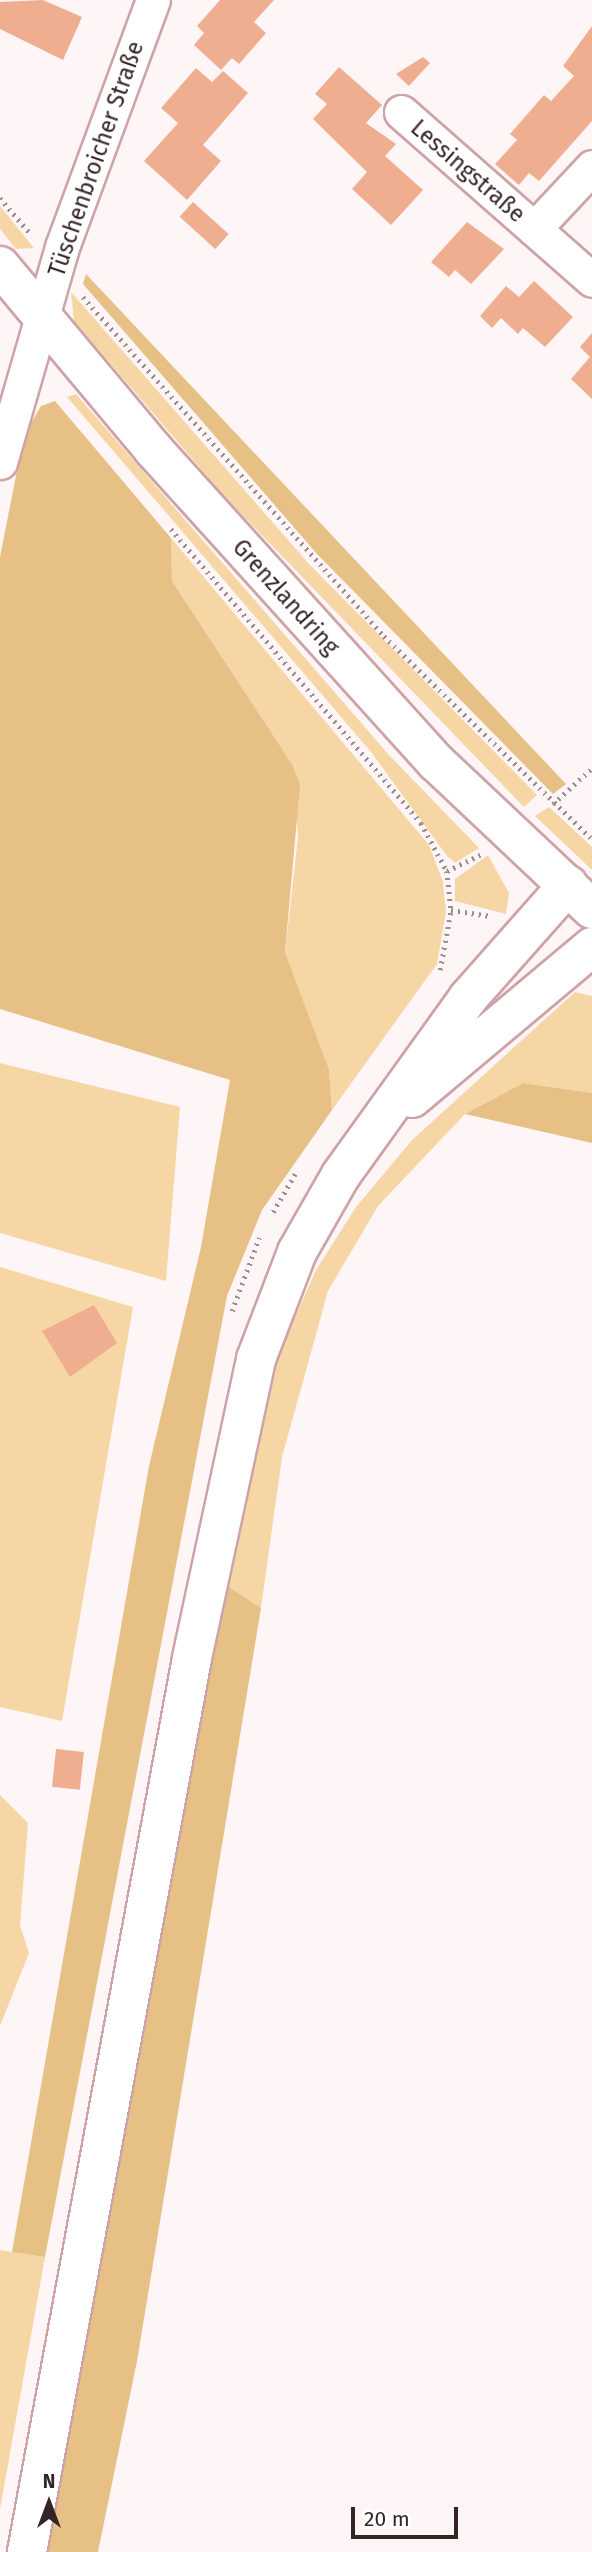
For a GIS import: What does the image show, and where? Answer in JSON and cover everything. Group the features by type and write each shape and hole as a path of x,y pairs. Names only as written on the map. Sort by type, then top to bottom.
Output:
{"main road":[{"name":"Grenzlandring","path":"0,265 43,320 437,763 580,897"},
{"path":"27,2552 238,1425 292,1264 373,1131 444,1029 526,931 580,897"},
{"path":"373,1131 592,947"}],"street":[{"name":"Tüschenbroicher Straße","path":"0,462 57,266 153,0"},
{"name":"Lessingstraße","path":"401,113 592,280"},
{"name":"Lessingstraße","path":"534,229 592,167"}],"path":[{"path":"0,198 384,636 553,804 592,839"},
{"path":"165,522 421,823 447,872 450,909 503,918 526,931"},
{"path":"553,804 592,768"}],"shaded area":[{"path":"0,206 34,248 16,249 0,229"},
{"path":"86,274 566,784 553,794 317,554 83,284"},
{"path":"71,292 310,565 537,795 524,807 225,497 74,321"},
{"path":"76,394 389,755 479,848 455,863 447,856 371,752 67,397"},
{"path":"55,401 171,538 172,581 292,764 300,785 285,952 329,1069 332,1110 262,1210 227,1296 45,2257 12,2252 149,1466 201,1247 230,1080 0,1009 0,557 24,435 41,406"},
{"path":"171,538 429,845 443,882 446,912 437,964 332,1110 329,1069 285,952 298,837 292,764 172,581"},
{"path":"549,807 592,847 592,870 535,816"},
{"path":"488,855 509,893 506,914 455,901 455,879"},
{"path":"575,992 592,996 592,1093 523,1083 465,1114 378,1206 328,1291 282,1457 261,1608 226,1585 254,1439 282,1346 316,1270 356,1207 412,1140"},
{"path":"0,1063 180,1107 166,1281 0,1233"},
{"path":"523,1083 592,1093 592,1143 465,1114"},
{"path":"0,1267 133,1307 62,1721 0,1707"},
{"path":"226,1585 261,1608 137,2361 98,2552 47,2552"},
{"path":"0,1795 28,1823 20,1925 29,1953 0,2026"},
{"path":"0,2250 45,2257 0,2509"}],"building":[{"path":"43,0 82,17 63,60 0,29 0,2"},
{"path":"220,0 274,0 254,22 266,33 239,64 232,58 221,70 194,45 204,33 197,26"},
{"path":"592,26 592,121 539,181 529,173 519,185 495,164 517,140 510,134 544,95 551,101 574,76 563,66"},
{"path":"423,57 430,63 409,86 396,74"},
{"path":"339,67 382,105 366,123 396,144 385,156 423,190 391,225 352,189 367,172 313,119 327,104 315,94"},
{"path":"196,68 212,82 223,71 248,93 203,145 221,161 187,200 144,161 178,123 161,108"},
{"path":"193,202 229,234 215,249 180,217"},
{"path":"467,222 504,249 471,284 455,270 449,277 431,262"},
{"path":"534,281 573,317 545,347 523,328 518,334 501,318 492,328 480,316 506,286 519,297"},
{"path":"592,333 592,399 571,379 590,357 580,347"},
{"path":"94,1305 117,1343 70,1377 42,1331"},
{"path":"56,1749 84,1752 80,1790 52,1787"}]}
